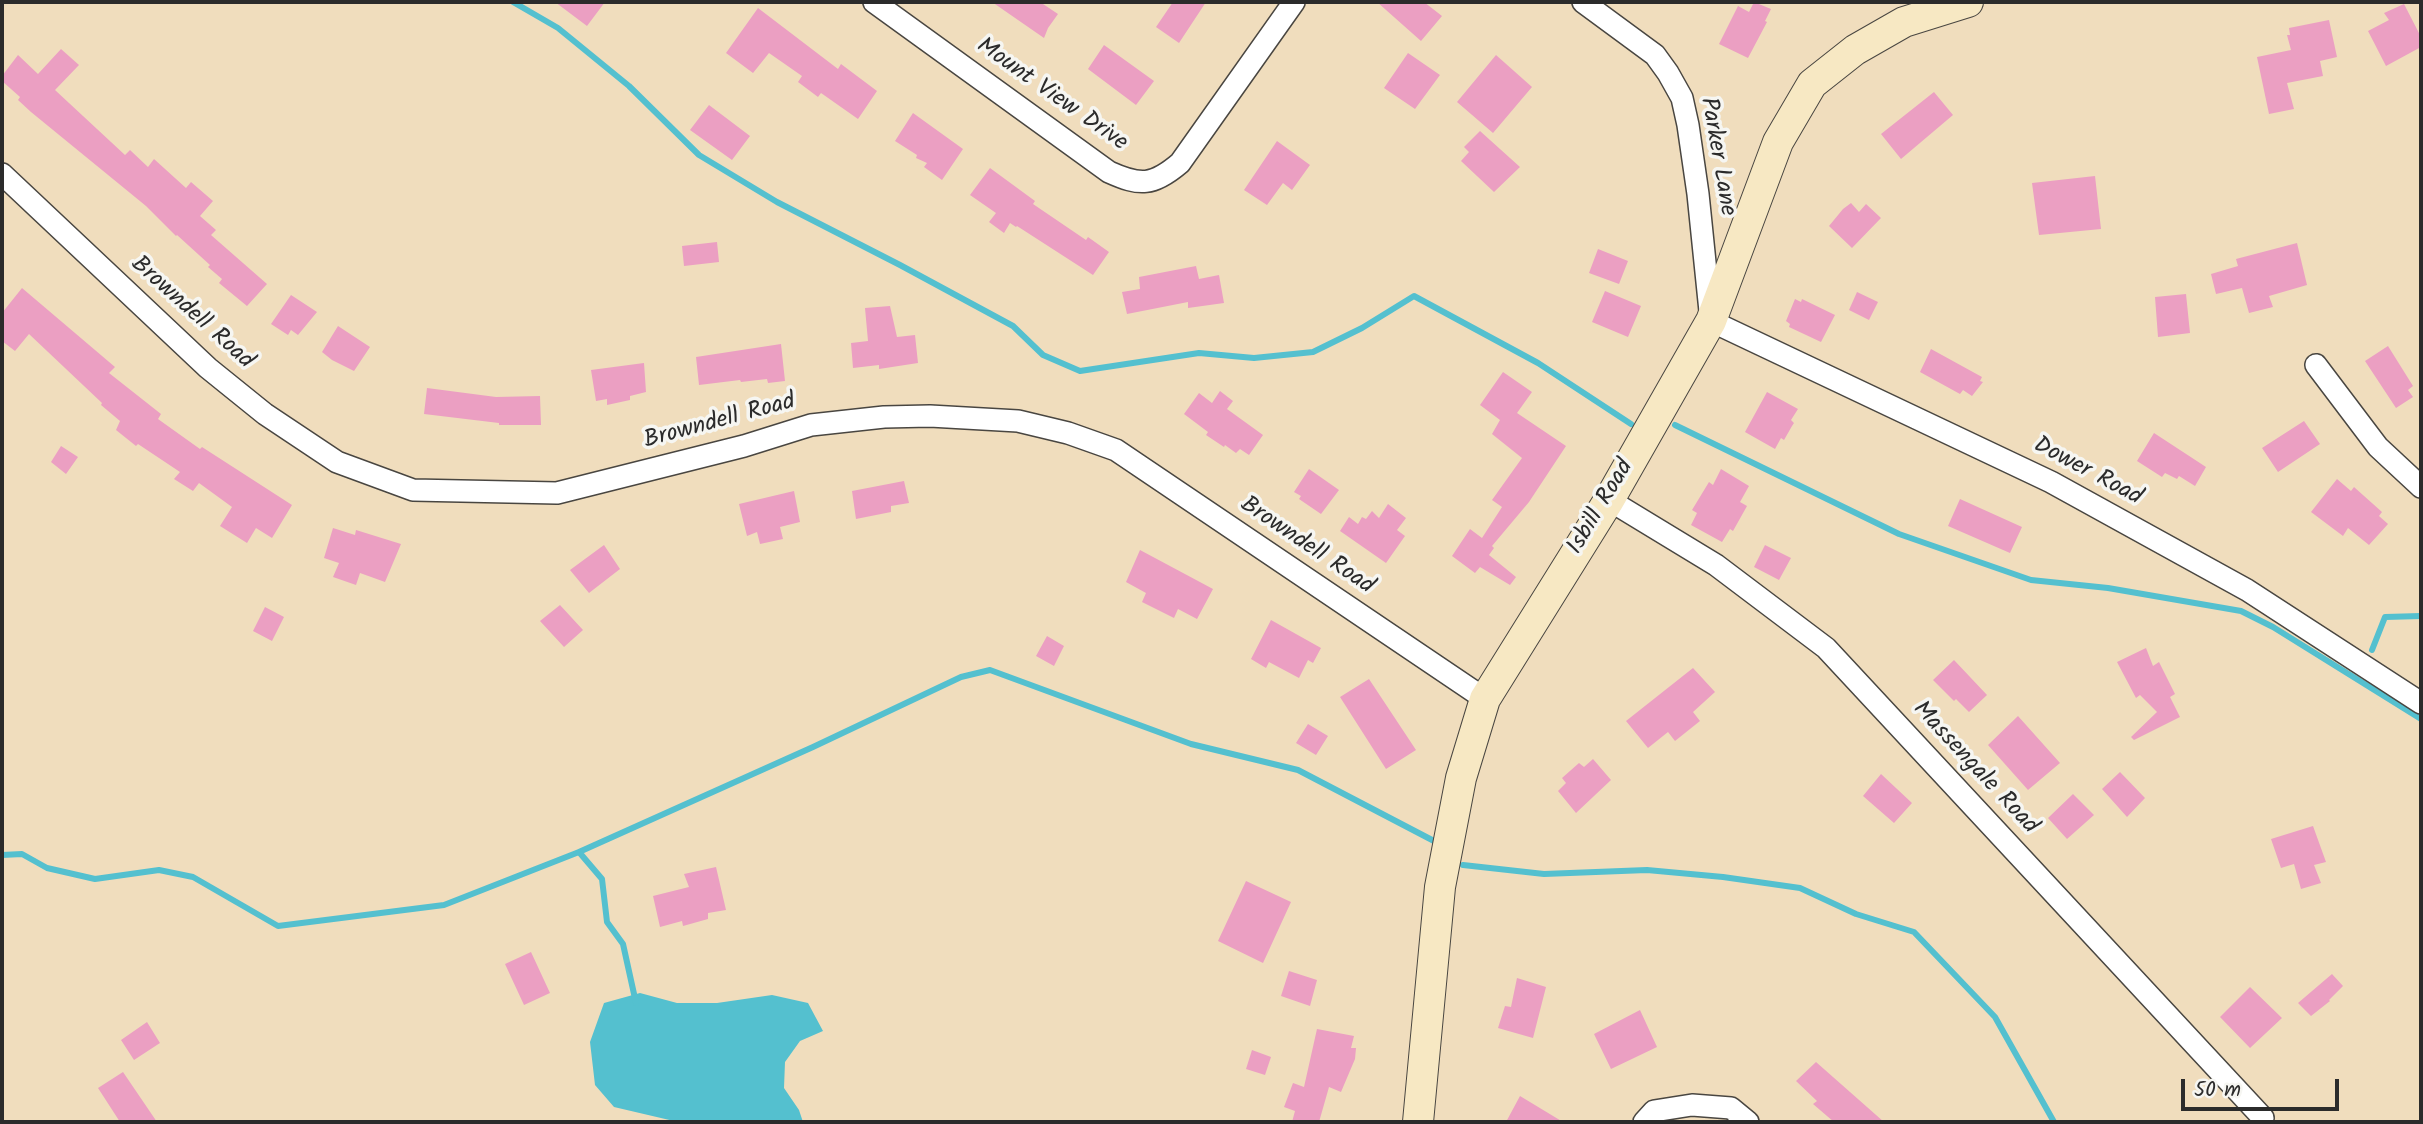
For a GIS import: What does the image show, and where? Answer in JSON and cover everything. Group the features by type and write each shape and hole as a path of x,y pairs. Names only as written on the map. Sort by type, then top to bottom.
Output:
{"street":[{"name":"Mount View Drive","path":"874,2 1109,172 1127,180 1145,183 1164,177 1180,163 1294,2"},
{"name":"Parker Lane","path":"1583,2 1655,55 1682,98 1698,194 1711,321"},
{"name":"Isbill Road","path":"1418,1122 1440,887 1461,778 1485,699 1609,500 1711,321 1779,142 1812,84 1855,50 1901,24 1968,2"},
{"name":"Browndell Road","path":"2,174 208,368 265,414 337,462 413,489 557,493 744,446 811,425 884,417 930,416 1018,421 1068,433 1116,450 1485,699"},
{"name":"Dower Road","path":"1711,321 2051,482 2247,590 2421,703"},
{"path":"2316,365 2378,447 2421,487"},
{"name":"Massengale Road","path":"1609,500 1716,565 1826,648 2263,1118"},
{"path":"1644,1122 1654,1111 1692,1105 1731,1108 1748,1122"}],"water":[{"path":"640,993 677,1003 717,1003 772,995 808,1003 823,1031 800,1041 785,1062 784,1088 799,1110 803,1122 678,1122 614,1107 595,1085 590,1042 604,1003"}],"building":[{"path":"555,2 605,2 587,26"},
{"path":"992,2 1040,2 1058,14 1044,38"},
{"path":"1173,2 1206,2 1179,43 1156,27"},
{"path":"1377,2 1424,2 1442,16 1421,41"},
{"path":"1754,2 1771,9 1748,58 1719,44 1738,6 1749,12"},
{"path":"2404,4 2421,37 2421,47 2386,66 2368,31 2389,20 2384,13"},
{"path":"758,8 838,69 841,64 877,91 858,119 821,93 818,97 798,82 802,76 769,53 753,73 726,53"},
{"path":"2329,20 2337,57 2320,61 2323,76 2287,83 2294,109 2269,114 2257,57 2291,50 2287,35 2290,35 2289,28"},
{"path":"1104,45 1154,81 1136,105 1088,69"},
{"path":"61,49 79,65 55,90 125,155 130,150 148,167 154,159 186,188 191,182 213,201 200,216 216,230 211,235 267,284 247,306 219,283 222,279 208,267 210,265 146,206 31,112 18,100 20,97 2,81 2,76 18,55 38,74"},
{"path":"1408,53 1440,75 1415,109 1384,88"},
{"path":"1496,55 1532,87 1493,133 1457,102"},
{"path":"1934,92 1953,115 1901,159 1881,134"},
{"path":"709,105 750,136 732,160 690,130"},
{"path":"913,113 963,149 942,180 924,167 927,163 916,158 917,155 895,141"},
{"path":"1480,131 1520,167 1494,192 1461,161 1469,152 1464,147"},
{"path":"1277,141 1310,165 1292,190 1283,183 1267,205 1244,190"},
{"path":"990,168 1035,201 1033,204 1086,240 1088,237 1109,252 1093,275 1017,226 1010,223 1004,233 989,222 996,213 970,195"},
{"path":"2095,176 2101,229 2039,235 2032,183"},
{"path":"1851,203 1859,212 1866,204 1881,218 1852,248 1829,226"},
{"path":"717,242 719,262 684,266 682,246"},
{"path":"2297,243 2307,285 2269,296 2273,307 2249,313 2242,288 2216,294 2211,274 2238,266 2236,259"},
{"path":"1598,249 1628,261 1619,284 1589,273"},
{"path":"1196,266 1199,279 1219,275 1224,303 1188,308 1188,302 1127,314 1122,292 1140,289 1139,277"},
{"path":"22,288 115,367 109,373 161,414 158,419 200,449 202,447 292,505 272,538 256,528 247,543 220,526 232,507 199,483 193,491 174,479 180,472 138,444 136,446 116,430 120,421 29,334 15,351 2,341 2,313"},
{"path":"1605,291 1641,306 1628,337 1592,322"},
{"path":"1857,292 1878,302 1869,320 1849,310"},
{"path":"2186,294 2190,333 2158,337 2155,297"},
{"path":"291,295 317,312 298,335 291,330 288,335 271,324"},
{"path":"1795,299 1801,302 1802,299 1835,315 1821,342 1789,327 1790,324 1786,321"},
{"path":"890,306 897,337 915,335 918,363 879,369 879,365 853,368 851,343 868,341 865,308"},
{"path":"338,326 370,347 354,371 322,352"},
{"path":"781,344 785,381 768,383 767,379 740,380 699,385 696,357"},
{"path":"2388,346 2413,386 2408,390 2413,397 2396,408 2365,361"},
{"path":"1931,349 1982,377 1980,381 1983,382 1972,396 1963,390 1960,394 1920,372"},
{"path":"644,363 646,392 630,396 630,400 607,405 607,399 596,401 591,370"},
{"path":"1503,372 1532,392 1517,413 1566,446 1529,502 1492,546 1494,548 1489,555 1516,577 1510,585 1480,567 1475,573 1452,556 1470,529 1482,538 1502,507 1492,500 1522,458 1492,434 1500,420 1480,405"},
{"path":"427,388 496,397 540,396 541,425 499,425 424,414"},
{"path":"1220,391 1233,401 1227,409 1263,435 1249,455 1240,449 1236,453 1225,445 1224,447 1206,435 1208,432 1184,414 1199,393 1212,403"},
{"path":"1767,392 1798,409 1791,420 1794,423 1775,449 1745,432"},
{"path":"2304,421 2320,444 2278,472 2262,448"},
{"path":"2154,433 2206,467 2195,486 2179,476 2177,479 2165,473 2162,477 2137,461"},
{"path":"61,446 78,457 66,474 51,462"},
{"path":"1309,469 1339,490 1321,514 1299,499 1301,496 1294,492"},
{"path":"1721,469 1749,486 1740,502 1747,506 1733,531 1730,529 1722,542 1691,525 1697,513 1692,510 1709,482 1713,485"},
{"path":"2337,479 2351,491 2354,487 2382,512 2379,516 2388,524 2369,545 2348,528 2343,536 2311,512"},
{"path":"904,481 909,503 891,506 891,512 856,519 852,491"},
{"path":"794,491 800,522 780,527 783,539 760,544 757,532 747,536 739,504"},
{"path":"1960,499 2022,527 2010,553 1948,526"},
{"path":"1388,504 1406,518 1397,530 1405,536 1386,563 1340,531 1349,517 1358,524 1362,517 1366,519 1372,511 1379,518"},
{"path":"333,528 355,535 356,530 401,544 385,582 360,573 356,585 333,577 339,563 324,558"},
{"path":"604,545 620,569 589,593 570,570"},
{"path":"1765,545 1791,558 1779,580 1754,567"},
{"path":"1140,550 1213,589 1197,619 1178,609 1174,618 1142,602 1146,593 1126,582"},
{"path":"560,605 583,630 564,647 540,621"},
{"path":"265,607 284,617 272,641 253,631"},
{"path":"1271,620 1321,648 1313,663 1308,660 1299,678 1269,662 1266,668 1251,659"},
{"path":"1047,636 1064,646 1054,666 1036,656"},
{"path":"2146,648 2153,666 2159,662 2175,694 2170,697 2180,717 2134,740 2131,737 2157,712 2140,695 2136,698 2117,662"},
{"path":"1954,660 1987,695 1969,712 1933,680"},
{"path":"1693,668 1715,692 1693,712 1700,721 1675,741 1668,732 1648,748 1626,721"},
{"path":"1369,679 1416,750 1386,769 1340,697"},
{"path":"2018,716 2060,763 2028,790 1988,745"},
{"path":"1308,724 1328,736 1316,755 1296,743"},
{"path":"1593,759 1611,780 1576,813 1558,791 1566,783 1562,778 1579,763 1584,767"},
{"path":"2120,772 2145,798 2127,817 2102,789"},
{"path":"1881,774 1912,803 1894,823 1863,796"},
{"path":"2073,794 2094,815 2067,839 2048,818"},
{"path":"2313,826 2326,862 2314,865 2321,883 2301,889 2294,864 2281,868 2271,839"},
{"path":"716,867 726,910 708,913 708,919 683,926 682,921 660,927 653,896 689,887 684,874"},
{"path":"1246,881 1291,902 1263,963 1218,941"},
{"path":"531,952 550,993 524,1005 505,964"},
{"path":"1289,971 1317,980 1310,1006 1281,996"},
{"path":"2332,974 2343,986 2311,1016 2298,1003"},
{"path":"1517,978 1546,987 1533,1038 1498,1028 1505,1006 1511,1007"},
{"path":"2250,987 2282,1018 2250,1048 2220,1017"},
{"path":"1640,1010 1657,1047 1611,1069 1594,1034"},
{"path":"147,1022 160,1043 134,1060 121,1040"},
{"path":"1317,1029 1354,1036 1351,1048 1356,1048 1355,1059 1341,1092 1329,1087 1319,1122 1292,1122 1295,1111 1284,1107 1293,1083 1304,1087"},
{"path":"1252,1050 1271,1057 1265,1075 1246,1069"},
{"path":"1816,1062 1884,1122 1834,1122 1813,1104 1817,1101 1796,1081"},
{"path":"123,1072 157,1122 120,1122 98,1088"},
{"path":"1520,1096 1563,1122 1506,1122"}],"waterway":[{"path":"513,2 558,28 629,86 699,155 777,202 1013,326 1043,355 1080,371 1199,353 1254,358 1313,352 1362,328 1414,296 1538,363 1631,424"},
{"path":"1675,425 1899,534 2031,580 2108,588 2241,611 2273,627 2421,719"},
{"path":"2372,650 2385,617 2421,616"},
{"path":"2,855 22,854 47,868 95,879 159,870 193,877 278,926 444,905 579,852 961,677 990,670 1191,744 1298,770 1434,841"},
{"path":"579,852 602,879 607,922 623,944 636,1003"},
{"path":"1463,865 1544,874 1647,870 1800,888 1856,914 1914,932 1995,1017 2054,1122"}]}
